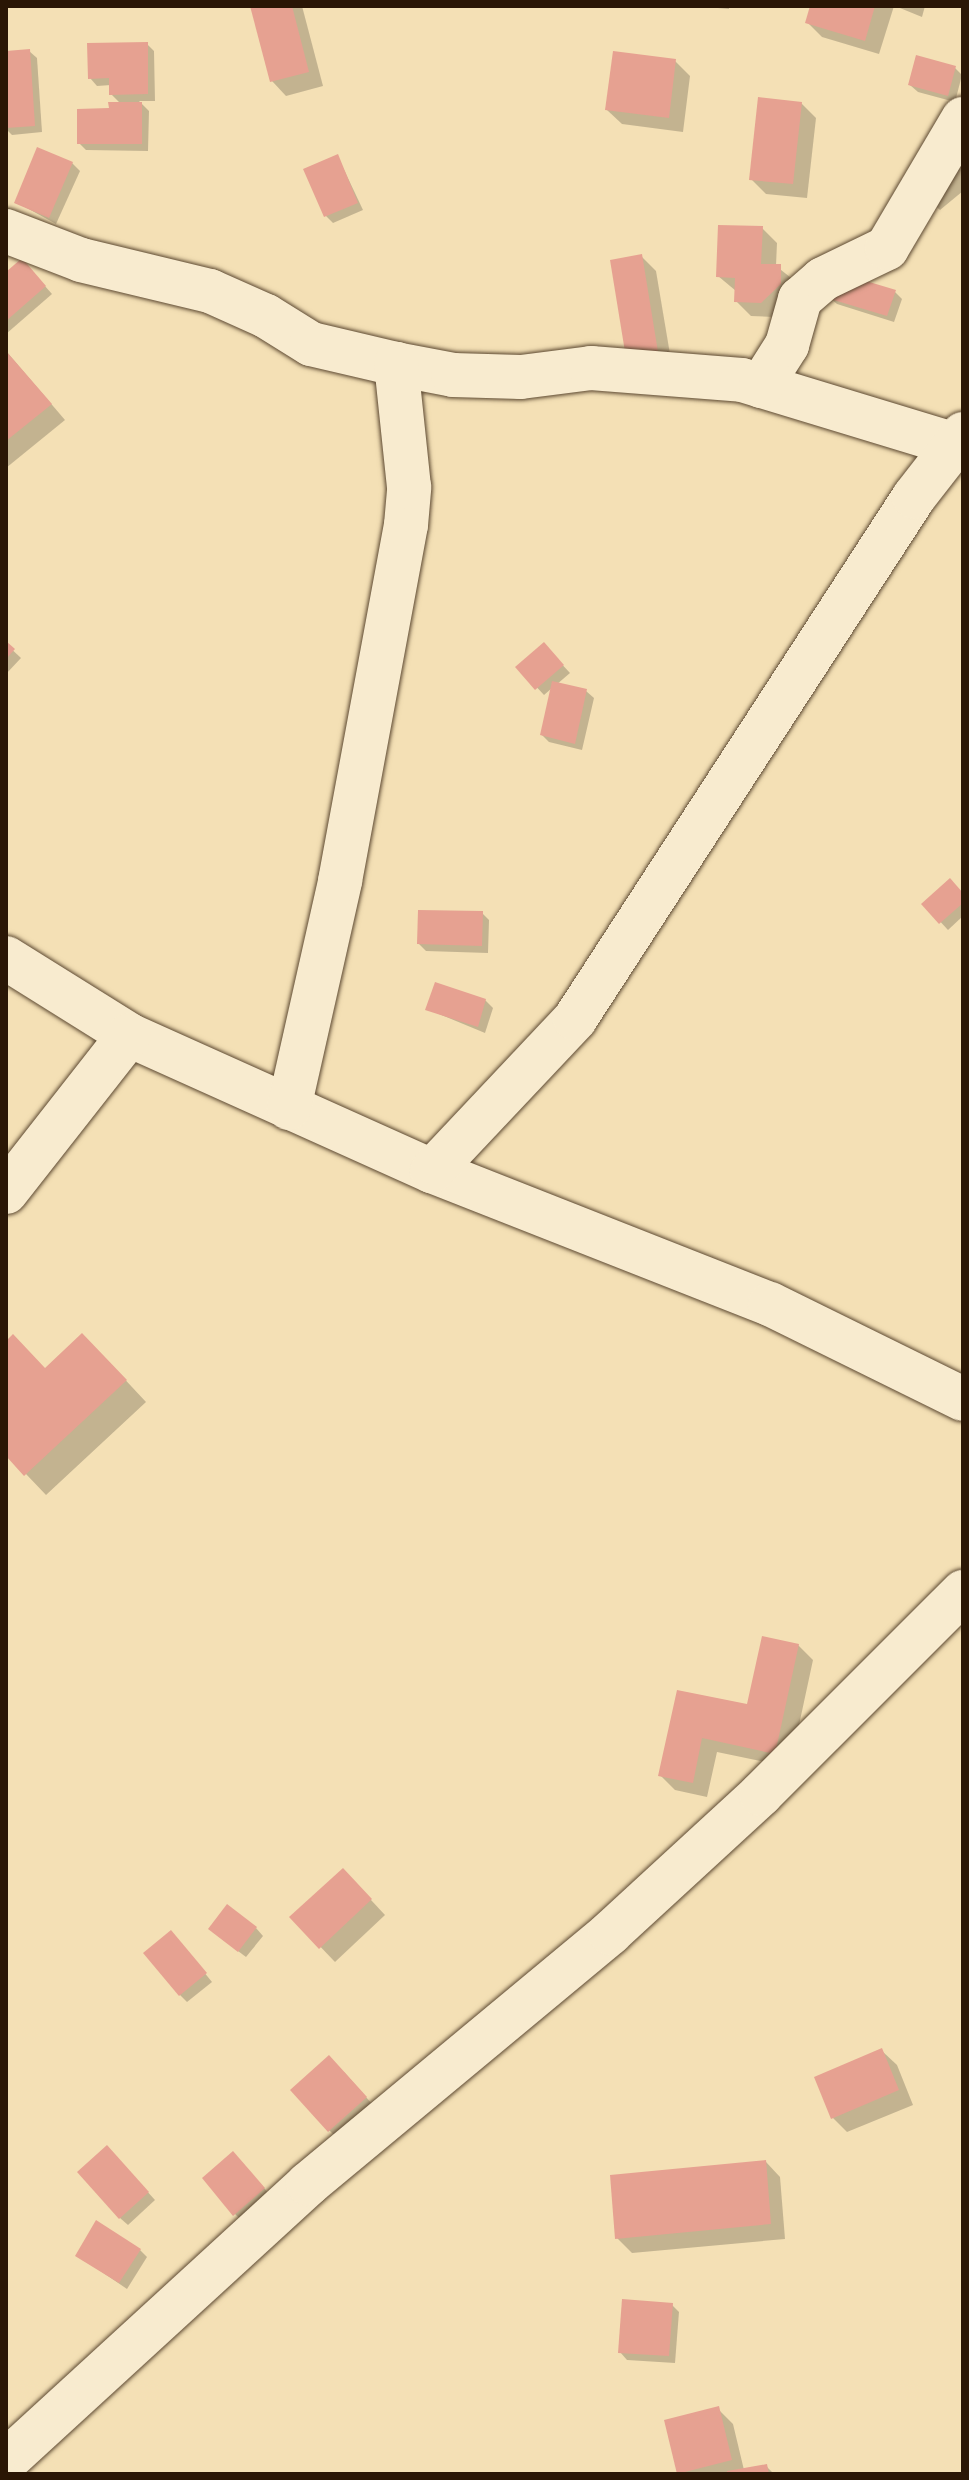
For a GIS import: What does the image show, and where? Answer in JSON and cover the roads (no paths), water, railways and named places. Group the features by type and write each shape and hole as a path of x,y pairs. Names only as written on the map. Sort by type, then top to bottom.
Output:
{"street":[{"path":"761,386 787,345 800,299 823,279 887,248 963,119"},
{"path":"6,231 81,260 210,291 266,316 311,344 396,364 453,375 521,377 591,368 631,369 761,386 958,439 575,1019 432,1171"},
{"path":"289,1108 340,881 406,525 409,487 396,364"},
{"path":"6,958 129,1035 432,1171 770,1304 963,1399"},
{"path":"6,1192 129,1035"},
{"path":"6,2461 308,2184 610,1933 761,1794 963,1592"}]}
